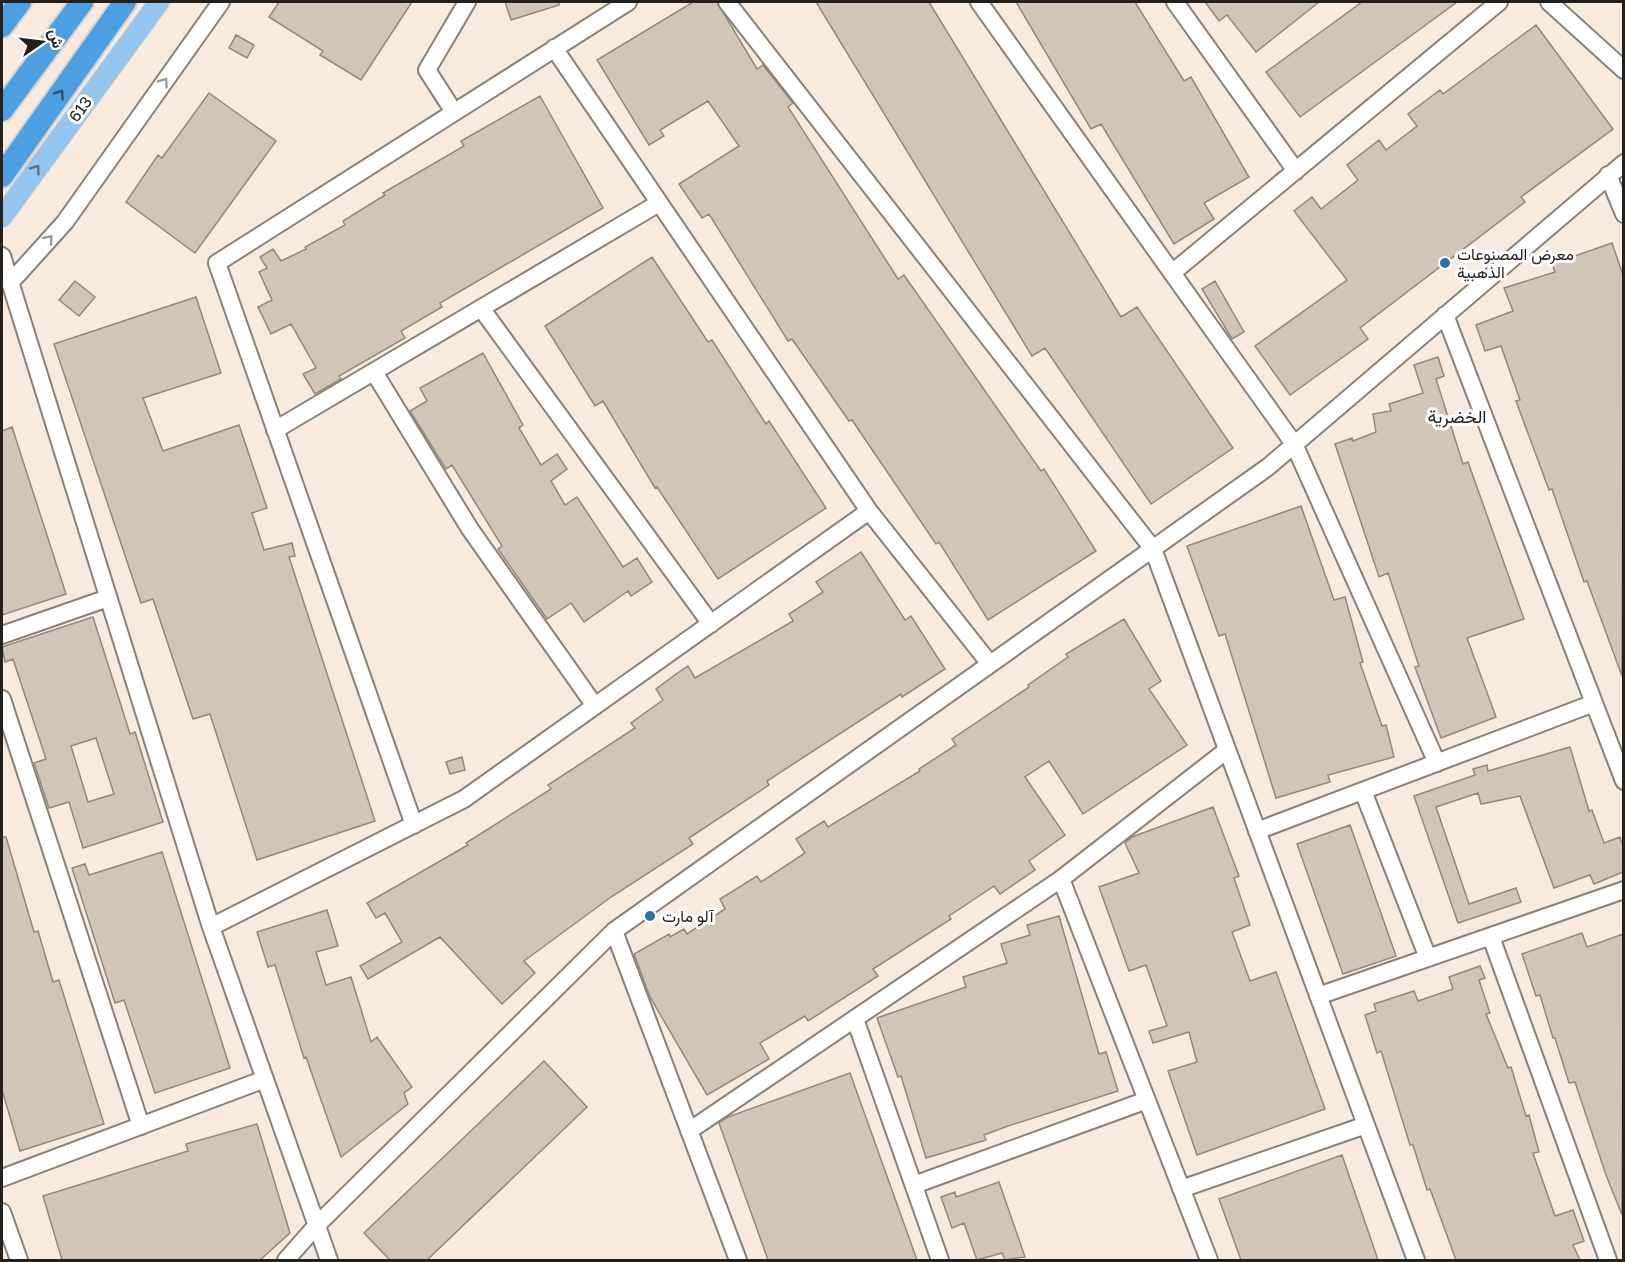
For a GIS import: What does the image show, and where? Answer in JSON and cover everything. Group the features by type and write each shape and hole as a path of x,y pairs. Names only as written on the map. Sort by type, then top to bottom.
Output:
{"highway":[{"path":"2,26 20,2"},
{"path":"2,110 82,2"},
{"path":"2,176 125,2"}],"main road":[{"name":"613","path":"2,217 159,2"}],"street":[{"path":"10,283 65,222 221,2"},
{"path":"454,112 427,70 467,2"},
{"path":"414,825 217,263 628,2"},
{"path":"727,2 1153,549 1416,1260"},
{"path":"979,2 1294,444 1437,763"},
{"path":"1175,2 1296,171"},
{"path":"1172,273 1499,2"},
{"path":"1549,2 1623,70"},
{"path":"554,48 869,511 990,664"},
{"path":"286,1260 316,1226 614,931 1268,466 1623,162"},
{"path":"1608,175 1623,214"},
{"path":"275,430 659,203"},
{"path":"2,256 211,927 329,1260"},
{"path":"482,308 711,624"},
{"path":"1446,315 1623,781"},
{"path":"374,372 470,529 595,706"},
{"path":"211,927 464,799 869,511"},
{"path":"2,635 108,598"},
{"path":"2,699 141,1126"},
{"path":"1257,831 1594,703"},
{"path":"689,1131 1061,879 1227,750"},
{"path":"1363,791 1428,958"},
{"path":"1061,879 1209,1260"},
{"path":"1318,996 1623,890"},
{"path":"614,931 738,1260"},
{"path":"1491,937 1608,1260"},
{"path":"855,1019 940,1260"},
{"path":"2,1178 265,1079"},
{"path":"914,1185 1147,1100"},
{"path":"1182,1189 1366,1125"},
{"path":"2,1212 19,1260"}],"building":[{"path":"279,2 412,2 361,80 320,55 323,51 269,17"},
{"path":"505,2 559,2 559,5 511,20"},
{"path":"693,2 717,2 757,69 763,65 793,103 788,107 898,279 904,275 1041,471 1044,469 1096,551 988,620 939,542 936,544 852,420 849,421 792,339 788,341 709,214 702,218 679,184 739,146 708,101 660,130 664,136 649,145 597,60"},
{"path":"816,2 929,2 1121,317 1137,307 1233,448 1151,504 1045,348 1032,356"},
{"path":"1016,2 1135,2 1184,81 1191,77 1249,177 1204,203 1214,219 1174,244 1101,124 1091,129"},
{"path":"1205,2 1319,2 1256,52 1227,15 1219,21"},
{"path":"1362,2 1457,2 1300,117 1266,72"},
{"path":"1536,25 1613,129 1521,197 1525,202 1360,328 1368,339 1290,395 1255,346 1347,280 1294,211 1312,197 1321,209 1358,180 1347,165 1379,140 1386,150 1417,126 1408,114 1440,90 1443,94"},
{"path":"236,35 254,45 247,58 229,48"},
{"path":"209,93 276,141 195,253 126,202 158,155 162,158"},
{"path":"540,96 603,208 440,303 442,307 401,331 405,338 339,376 341,379 315,394 303,374 316,368 291,324 271,334 258,307 272,300 259,272 267,268 260,257 273,249 281,261 306,249 305,247 345,225 343,221 385,195 383,193 464,146 461,141"},
{"path":"1612,243 1623,275 1622,676 1587,581 1584,582 1552,489 1549,490 1516,401 1520,400 1501,346 1485,351 1476,325 1513,311 1504,288 1555,272 1552,264"},
{"path":"652,257 708,342 712,340 766,424 769,421 826,508 718,579 657,487 655,488 603,401 595,406 545,326"},
{"path":"75,281 95,297 79,316 59,300"},
{"path":"1215,281 1244,332 1232,339 1202,289"},
{"path":"196,297 221,373 143,398 163,451 239,425 267,508 252,513 264,550 292,543 295,556 289,557 375,821 257,860 210,714 193,719 153,599 141,603 54,344"},
{"path":"483,353 523,425 519,428 541,465 557,454 567,469 551,481 565,505 577,497 623,567 637,558 652,582 631,596 628,591 584,622 571,603 547,619 498,549 502,546 452,465 446,469 410,411 427,401 420,388"},
{"path":"1438,357 1444,376 1436,379 1463,464 1468,462 1524,619 1467,638 1496,717 1441,738 1415,667 1419,666 1388,573 1379,577 1335,444 1352,438 1353,441 1376,432 1373,414 1391,411 1389,404 1423,393 1414,365"},
{"path":"12,427 66,594 2,615 2,431"},
{"path":"1301,506 1334,600 1345,597 1363,662 1360,663 1382,726 1386,725 1394,757 1328,775 1330,782 1276,798 1225,634 1219,636 1187,546"},
{"path":"861,552 905,620 911,616 945,669 902,697 901,694 767,781 769,785 689,838 693,844 611,897 524,961 535,973 502,1004 440,937 368,979 360,966 402,942 385,913 376,918 367,903 468,845 466,843 551,789 548,785 635,728 631,723 663,700 656,689 688,666 695,678 793,621 789,614 823,592 816,582"},
{"path":"93,617 130,734 135,732 163,822 83,848 69,802 49,808 34,763 46,759 13,659 5,662 2,647","holes":["96,738 114,794 88,802 71,746"]},
{"path":"1124,619 1161,681 1149,689 1187,745 1083,814 1049,761 1025,777 1065,835 1029,861 1035,870 1000,894 994,886 949,916 951,919 873,969 878,976 808,1021 805,1016 760,1043 769,1059 707,1095 650,997 634,954 669,934 670,937 684,929 687,934 725,909 720,899 757,876 761,882 805,853 796,839 824,821 828,827 920,771 919,769 956,745 952,739 1029,687 1028,685 1068,657 1066,654"},
{"path":"1570,747 1589,811 1592,810 1604,843 1620,837 1623,846 1623,872 1594,884 1590,875 1554,888 1520,796 1481,804 1478,793 1436,807 1469,904 1516,888 1521,902 1458,923 1414,796 1475,775 1473,769 1487,765 1488,771"},
{"path":"462,757 465,770 450,774 446,762"},
{"path":"1213,807 1239,876 1234,878 1250,925 1232,932 1250,981 1276,972 1325,1109 1197,1155 1168,1071 1197,1062 1189,1032 1153,1043 1149,1031 1167,1026 1146,965 1129,971 1099,887 1139,873 1125,843 1132,837"},
{"path":"1350,825 1396,956 1343,974 1297,844"},
{"path":"2,837 6,837 34,932 38,931 53,982 59,980 104,1124 20,1151 2,1090"},
{"path":"162,852 230,1068 155,1093 124,1000 115,1003 72,868 85,864 89,875"},
{"path":"327,910 338,946 316,952 326,985 351,977 371,1042 377,1037 412,1087 404,1093 408,1104 341,1157 306,1057 304,1058 275,965 268,967 257,932"},
{"path":"1059,916 1099,1054 1106,1052 1118,1091 1008,1126 984,1135 986,1140 926,1158 901,1076 898,1077 877,1018 966,987 963,977 1007,963 1001,944 1030,935 1027,925"},
{"path":"1582,933 1587,947 1623,934 1622,1215 1575,1082 1569,1083 1540,995 1536,996 1522,954"},
{"path":"1480,966 1485,978 1479,980 1490,1013 1486,1014 1508,1068 1511,1067 1526,1116 1529,1115 1539,1152 1533,1153 1555,1216 1573,1210 1584,1241 1573,1245 1580,1260 1456,1260 1430,1189 1427,1190 1413,1145 1410,1145 1381,1051 1377,1053 1365,1015 1376,1011 1374,1004 1414,991 1418,1001 1453,989 1449,977"},
{"path":"544,1061 587,1107 427,1260 390,1260 364,1233"},
{"path":"850,1073 917,1260 768,1260 719,1123 728,1117"},
{"path":"257,1124 290,1233 260,1260 62,1260 43,1196 188,1151 186,1144"},
{"path":"1342,1155 1378,1260 1241,1260 1219,1199"},
{"path":"999,1182 1025,1257 1005,1260 1002,1253 977,1260 964,1223 952,1228 941,1197 955,1192 956,1197"}],"place":[{"name":"معرض المصنوعات الذهبية","path":"1445,263"},
{"name":"آلو مارت","path":"650,916"}],"district":[{"name":"الخضرية","path":"1457,416"}]}
